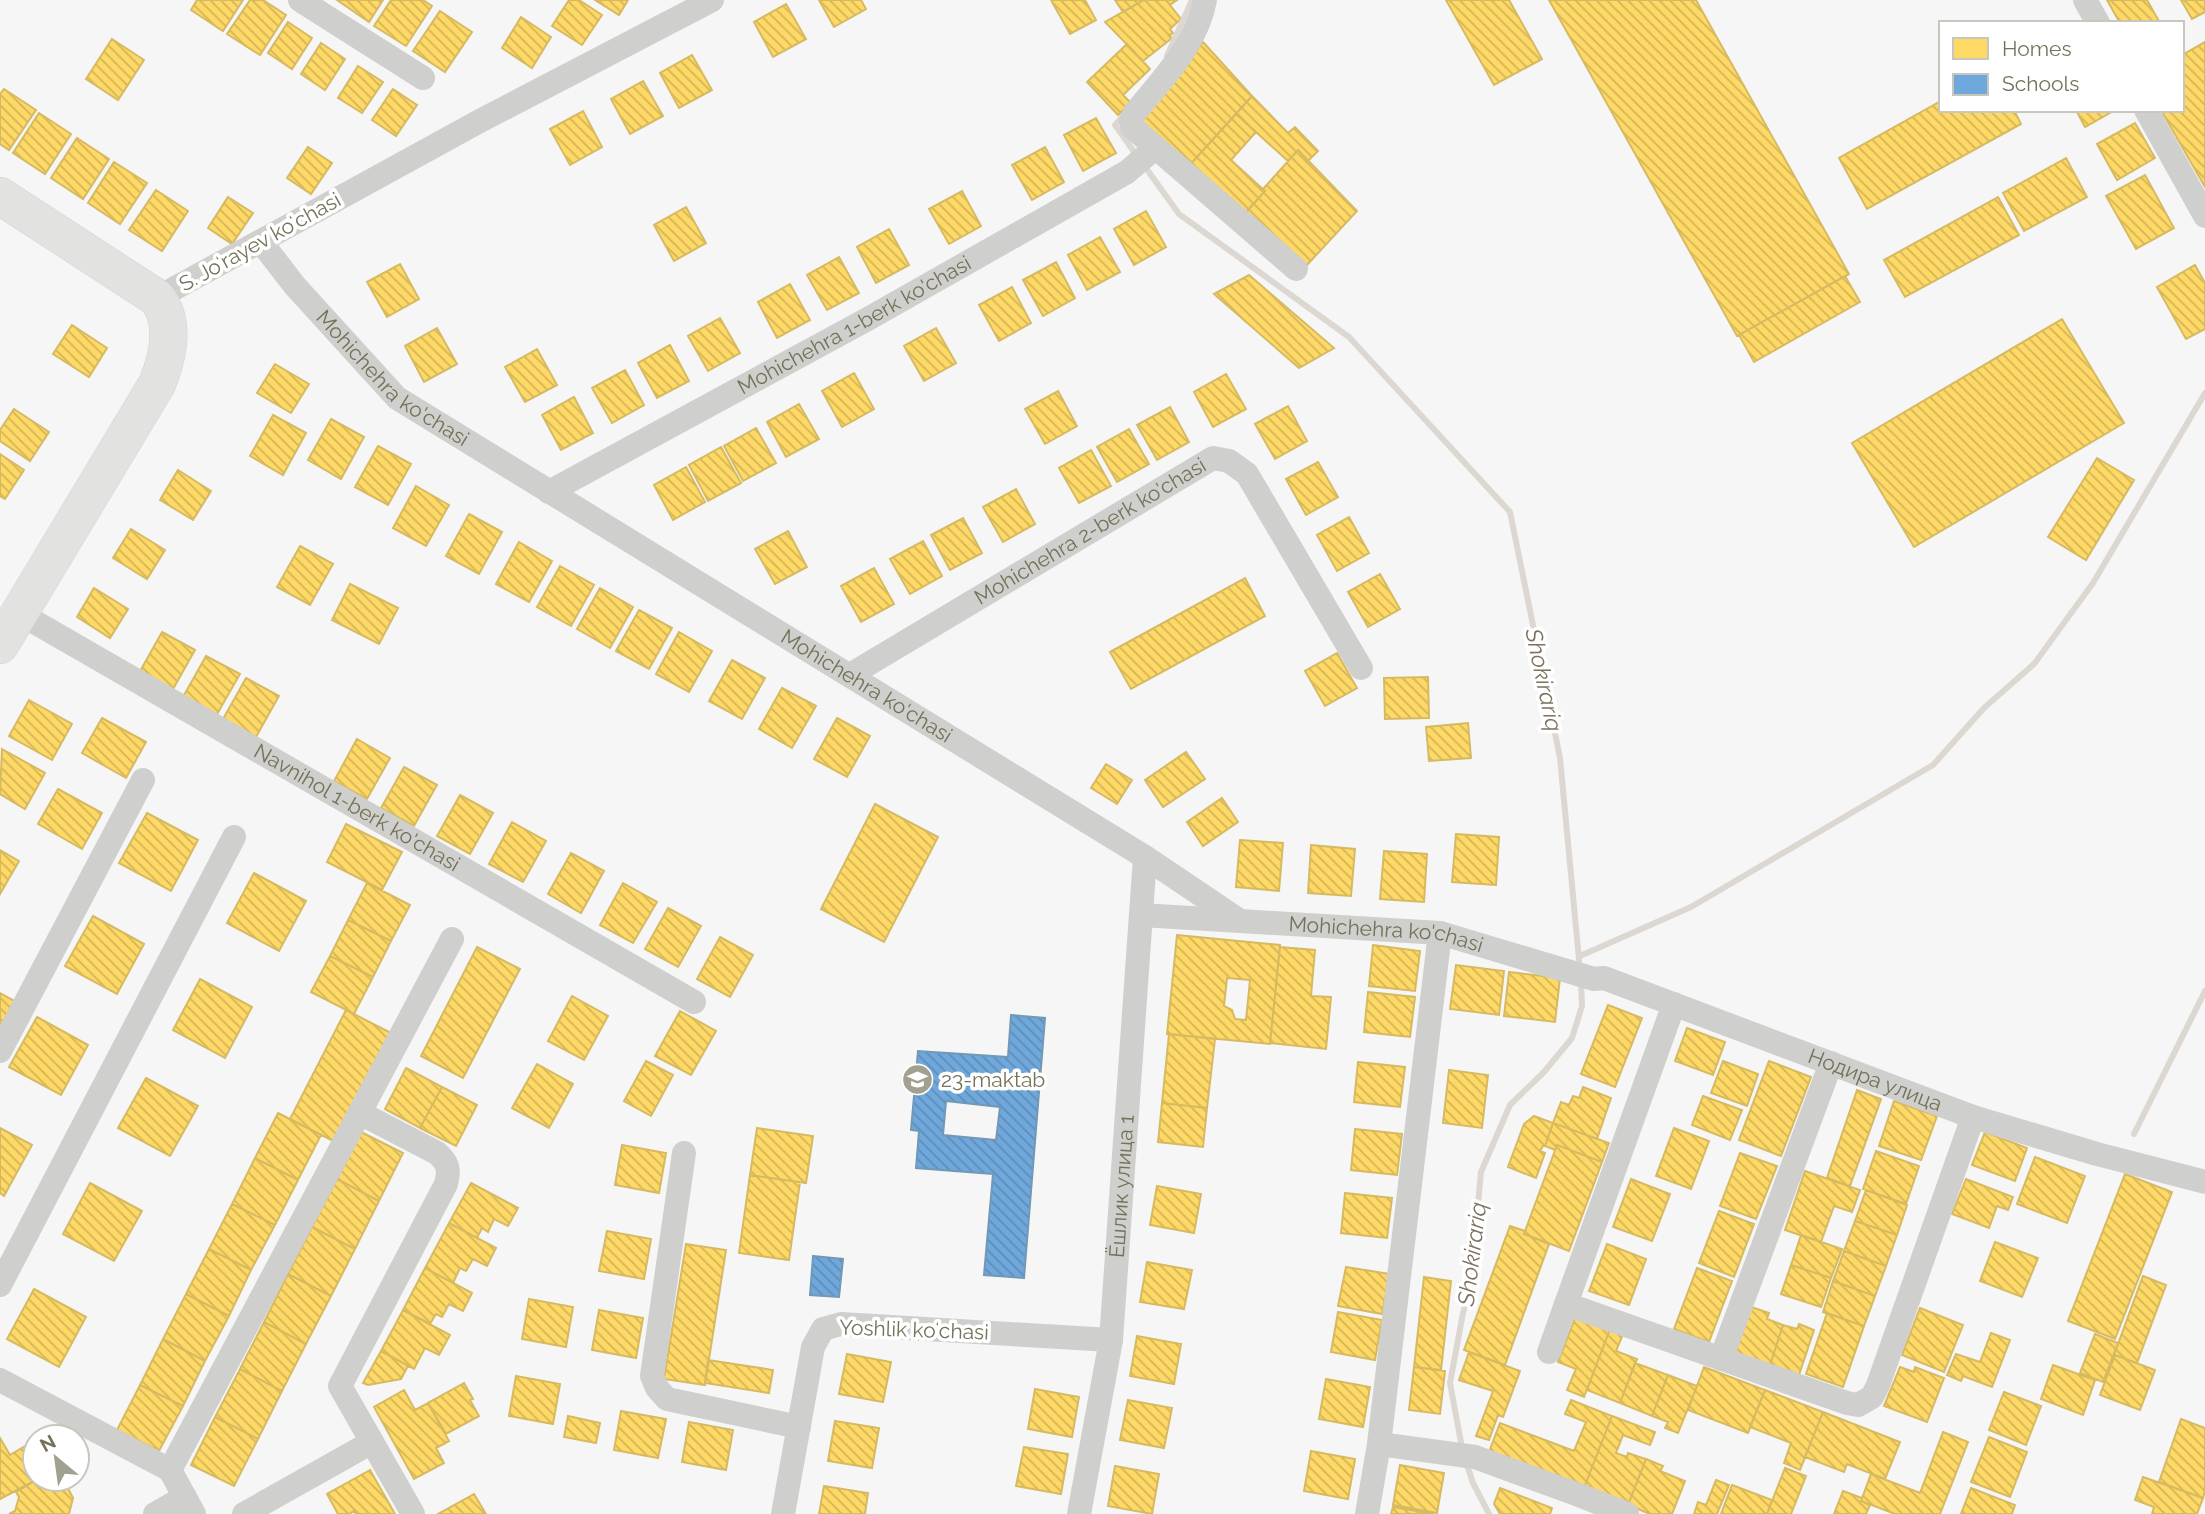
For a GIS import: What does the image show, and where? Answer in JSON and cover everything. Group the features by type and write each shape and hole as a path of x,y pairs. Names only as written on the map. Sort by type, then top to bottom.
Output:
{"street":[{"path":"300,0 423,78"},
{"name":"S. Joʻrayev koʻchasi","path":"0,645 157,384 165,362 169,329 164,307 157,298 478,122 712,0"},
{"path":"1205,0 1203,14 1187,47 1131,121 1136,132 1296,269"},
{"path":"2085,0 2097,21"},
{"path":"2147,112 2205,216"},
{"name":"Mohichehra 1-berk ko'chasi","path":"549,492 961,267 1127,172 1155,148"},
{"path":"0,197 157,298"},
{"name":"Mohichehra ko'chasi","path":"261,242 295,286 397,398 1145,857 1241,921 1440,933 1550,967"},
{"name":"Mohichehra 2-berk ko'chasi","path":"850,675 1213,458 1229,461 1247,474 1361,668"},
{"name":"Navnihol 1-berk ko'chasi","path":"19,613 694,1002"},
{"path":"0,1051 143,780"},
{"path":"0,1285 234,837"},
{"name":"Ёшлик улица 1","path":"1079,1514 1111,1340 1145,857"},
{"path":"1141,915 1241,921"},
{"path":"1367,1514 1379,1444 1440,933"},
{"path":"170,1470 452,939"},
{"name":"Нодира улица","path":"1550,967 1594,979 1604,978 1973,1117 2097,1154 2205,1182"},
{"path":"1549,1352 1674,1004"},
{"path":"1721,1359 1831,1063"},
{"path":"360,1113 437,1153 446,1161 449,1172 446,1184 340,1385 413,1514"},
{"path":"1566,1304 1858,1405 1872,1397 1973,1117"},
{"path":"684,1153 652,1376 657,1388 667,1399 799,1427"},
{"name":"Yoshlik koʻchasi","path":"783,1514 813,1347 823,1329 841,1324 1111,1340"},
{"path":"0,1380 170,1470 190,1505 155,1514"},
{"path":"244,1514 372,1442"},
{"path":"1379,1444 1475,1457 1627,1514"}],"building: Homes":[{"path":"197,0 243,0 223,31 191,10"},
{"path":"250,0 263,0 286,15 260,55 227,34"},
{"path":"337,0 383,0 369,22"},
{"path":"391,0 423,0 432,6 406,46 374,26"},
{"path":"569,0 579,0 602,15 582,45 552,26"},
{"path":"595,0 628,0 619,15"},
{"path":"819,0 861,0 866,9 834,27"},
{"path":"1051,0 1085,0 1096,20 1070,34"},
{"path":"1115,0 1144,0 1123,12"},
{"path":"1144,0 1177,0 1170,5 1181,19 1170,29 1173,33 1169,36 1172,38 1143,61 1105,22"},
{"path":"1446,0 1509,0 1542,59 1494,85"},
{"path":"1549,0 1696,0 1849,274 1737,336"},
{"path":"2107,0 2147,0 2159,21 2119,21"},
{"path":"2181,0 2205,0 2205,12 2192,19"},
{"path":"786,4 806,39 773,57 754,22"},
{"path":"440,11 472,32 445,72 413,51"},
{"path":"521,17 551,37 532,68 502,48"},
{"path":"288,22 312,38 292,69 268,53"},
{"path":"112,39 144,60 118,100 86,79"},
{"path":"1203,42 1252,96 1187,168 1140,124"},
{"path":"2205,42 2205,187 2162,112 2184,112 2184,54"},
{"path":"321,43 345,59 325,90 301,74"},
{"path":"1127,44 1150,69 1123,95 1131,103 1118,115 1087,82"},
{"path":"692,55 712,90 679,108 660,73"},
{"path":"358,66 383,82 362,113 338,98"},
{"path":"643,81 663,116 630,134 611,99"},
{"path":"4,89 36,110 9,150 0,144 0,94"},
{"path":"393,89 417,105 396,136 372,120"},
{"path":"1252,96 1288,133 1295,127 1318,151 1308,161 1298,150 1288,161 1236,114"},
{"path":"1939,102 1939,112 2015,112 2021,124 1867,209 1839,158"},
{"path":"583,111 602,147 570,165 550,129"},
{"path":"2077,112 2111,112 2085,127"},
{"path":"39,113 71,134 45,174 13,153"},
{"path":"1236,114 1256,132 1231,160 1265,191 1242,217 1187,168"},
{"path":"1096,118 1116,153 1083,171 1064,135"},
{"path":"2135,123 2155,158 2117,180 2097,144"},
{"path":"77,138 109,159 83,199 51,178"},
{"path":"308,147 332,163 311,194 287,178"},
{"path":"1045,147 1064,182 1032,200 1012,165"},
{"path":"1298,150 1357,211 1306,266 1246,212"},
{"path":"2066,158 2087,197 2024,231 2003,193"},
{"path":"114,162 147,183 120,224 88,203"},
{"path":"2145,175 2174,228 2136,249 2106,196"},
{"path":"156,190 188,211 162,251 129,230"},
{"path":"962,191 981,226 949,244 929,209"},
{"path":"228,197 253,213 232,244 208,228"},
{"path":"1998,197 2019,235 1905,297 1884,260"},
{"path":"686,207 706,243 674,261 654,225"},
{"path":"1146,211 1166,247 1134,265 1114,229"},
{"path":"889,229 909,265 876,283 857,247"},
{"path":"1100,237 1120,272 1087,290 1068,255"},
{"path":"839,257 859,293 827,310 807,275"},
{"path":"1056,262 1075,298 1043,316 1023,280"},
{"path":"400,264 419,299 387,317 367,282"},
{"path":"2195,265 2205,283 2205,329 2186,339 2157,287"},
{"path":"1249,275 1334,348 1299,368 1214,294"},
{"path":"1845,276 1860,302 1754,362 1739,335"},
{"path":"790,284 810,320 777,338 758,302"},
{"path":"1012,287 1031,323 999,341 979,305"},
{"path":"720,318 740,353 708,371 688,336"},
{"path":"2062,319 2124,423 1914,547 1852,443"},
{"path":"72,325 107,348 89,377 53,354"},
{"path":"437,328 457,364 424,382 405,346"},
{"path":"936,328 956,363 924,381 904,346"},
{"path":"670,345 689,381 657,398 638,363"},
{"path":"537,349 557,385 525,402 505,367"},
{"path":"275,364 309,384 291,413 257,393"},
{"path":"625,370 644,405 612,423 592,388"},
{"path":"854,373 874,409 842,427 822,391"},
{"path":"1226,374 1246,409 1213,427 1194,392"},
{"path":"1058,391 1077,426 1045,444 1025,409"},
{"path":"574,397 593,433 561,450 542,415"},
{"path":"799,404 819,439 786,457 767,422"},
{"path":"1288,406 1307,441 1275,459 1255,424"},
{"path":"1170,407 1189,442 1157,460 1137,425"},
{"path":"14,409 49,432 30,461 0,441 0,430"},
{"path":"273,415 306,433 283,475 250,456"},
{"path":"331,419 364,437 341,479 308,460"},
{"path":"756,428 776,463 743,481 724,446"},
{"path":"1129,429 1149,464 1117,482 1097,447"},
{"path":"378,446 411,464 388,505 355,487"},
{"path":"721,447 741,483 708,501 689,465"},
{"path":"1091,450 1111,486 1079,503 1059,468"},
{"path":"0,454 24,470 5,499 0,496"},
{"path":"2097,458 2134,480 2086,560 2048,537"},
{"path":"1318,462 1338,497 1306,515 1286,479"},
{"path":"686,467 705,502 673,520 654,485"},
{"path":"178,470 211,491 193,520 160,500"},
{"path":"416,486 449,505 426,546 393,528"},
{"path":"1016,489 1035,524 1003,542 983,507"},
{"path":"469,514 502,532 479,574 446,556"},
{"path":"1349,517 1369,553 1337,571 1317,535"},
{"path":"963,518 982,553 950,570 931,535"},
{"path":"131,529 165,550 147,579 113,558"},
{"path":"788,531 807,567 775,584 755,549"},
{"path":"923,541 942,576 910,594 890,559"},
{"path":"519,542 552,561 529,602 496,584"},
{"path":"300,546 333,564 310,605 277,587"},
{"path":"560,566 594,585 571,626 537,607"},
{"path":"874,568 894,604 861,622 841,586"},
{"path":"1380,574 1400,609 1368,627 1348,592"},
{"path":"1245,578 1265,616 1131,689 1110,652"},
{"path":"350,584 398,608 379,644 332,620"},
{"path":"94,588 128,609 110,638 77,617"},
{"path":"600,588 633,607 610,648 577,629"},
{"path":"639,610 672,628 649,669 616,651"},
{"path":"162,632 195,650 172,691 139,673"},
{"path":"679,632 712,651 689,692 656,674"},
{"path":"1337,653 1357,688 1325,706 1305,671"},
{"path":"206,656 240,674 216,716 183,697"},
{"path":"732,660 765,678 742,719 709,701"},
{"path":"1428,677 1429,718 1385,719 1384,678"},
{"path":"246,678 279,696 256,737 223,719"},
{"path":"782,688 816,706 792,748 759,729"},
{"path":"29,700 72,724 52,760 9,736"},
{"path":"102,718 146,742 126,778 82,753"},
{"path":"837,718 870,736 847,777 814,759"},
{"path":"1468,723 1471,758 1429,761 1426,727"},
{"path":"357,739 390,758 367,799 334,781"},
{"path":"2,749 45,773 25,809 0,794"},
{"path":"1186,752 1205,779 1163,807 1145,780"},
{"path":"1106,764 1132,780 1117,804 1091,788"},
{"path":"404,767 437,785 414,826 381,808"},
{"path":"58,789 102,813 82,849 38,824"},
{"path":"460,795 493,813 470,854 437,836"},
{"path":"1222,798 1238,822 1203,846 1187,822"},
{"path":"875,804 938,837 884,942 821,909"},
{"path":"147,813 198,840 171,891 119,863"},
{"path":"512,822 546,841 523,882 489,864"},
{"path":"346,824 402,852 382,890 327,862"},
{"path":"1456,834 1499,837 1496,885 1452,882"},
{"path":"1240,840 1283,843 1279,891 1236,887"},
{"path":"1311,845 1355,849 1351,896 1308,893"},
{"path":"0,850 19,861 0,894"},
{"path":"1384,851 1427,854 1424,902 1380,899"},
{"path":"571,853 604,871 581,913 548,894"},
{"path":"254,873 306,901 279,951 227,923"},
{"path":"367,883 410,905 391,941 348,920"},
{"path":"623,883 657,902 633,943 600,925"},
{"path":"668,908 701,926 678,967 645,949"},
{"path":"93,916 144,944 117,994 65,966"},
{"path":"348,920 391,941 373,977 330,956"},
{"path":"1177,935 1280,945 1270,1044 1167,1034","holes":["1227,978 1250,980 1246,1020 1235,1019 1232,1010 1224,1006"]},
{"path":"720,937 753,955 730,997 697,979"},
{"path":"1373,945 1420,951 1415,991 1369,986"},
{"path":"477,947 520,969 463,1078 421,1056"},
{"path":"1280,947 1315,950 1311,996 1331,997 1326,1049 1270,1043"},
{"path":"330,956 373,977 354,1014 311,992"},
{"path":"1456,965 1504,971 1499,1015 1450,1009"},
{"path":"1509,972 1560,978 1555,1022 1504,1016"},
{"path":"200,979 252,1007 225,1058 173,1030"},
{"path":"1368,992 1415,997 1410,1037 1364,1032"},
{"path":"0,993 18,1003 0,1035"},
{"path":"572,996 608,1016 584,1060 548,1041"},
{"path":"1608,1005 1642,1018 1615,1087 1581,1074"},
{"path":"346,1010 391,1033 335,1142 290,1119"},
{"path":"680,1011 716,1031 691,1075 655,1056"},
{"path":"37,1017 88,1045 61,1095 9,1067"},
{"path":"1687,1028 1725,1042 1713,1075 1675,1061"},
{"path":"1169,1034 1215,1039 1207,1108 1162,1103"},
{"path":"646,1061 673,1075 651,1116 624,1101"},
{"path":"1723,1061 1758,1074 1747,1106 1711,1093"},
{"path":"1769,1061 1811,1077 1781,1156 1739,1140"},
{"path":"1358,1062 1405,1067 1400,1107 1354,1102"},
{"path":"537,1064 573,1084 549,1128 512,1108"},
{"path":"406,1068 442,1087 420,1128 385,1109"},
{"path":"1449,1070 1488,1075 1482,1128 1443,1123"},
{"path":"146,1078 198,1106 170,1156 118,1128"},
{"path":"442,1087 477,1105 456,1146 420,1128"},
{"path":"1583,1087 1611,1098 1597,1139 1553,1123 1561,1102 1569,1105 1573,1096 1579,1098"},
{"path":"1857,1090 1881,1099 1850,1186 1827,1178"},
{"path":"1703,1096 1742,1110 1730,1140 1692,1125"},
{"path":"1894,1101 1937,1116 1921,1160 1879,1146"},
{"path":"1162,1103 1207,1108 1203,1147 1158,1142"},
{"path":"278,1113 321,1135 298,1180 255,1158"},
{"path":"1534,1116 1553,1123 1545,1146 1540,1151 1545,1153 1536,1178 1508,1167 1524,1124"},
{"path":"1553,1123 1609,1143 1602,1162 1557,1145 1555,1150 1545,1146"},
{"path":"0,1128 32,1145 4,1196 0,1193"},
{"path":"757,1128 813,1136 806,1183 750,1175"},
{"path":"1674,1128 1709,1141 1691,1189 1656,1176"},
{"path":"1355,1129 1402,1134 1397,1175 1351,1170"},
{"path":"361,1132 403,1153 379,1201 337,1179"},
{"path":"1985,1132 2027,1148 2015,1181 1972,1165"},
{"path":"622,1145 666,1153 659,1193 615,1185"},
{"path":"1557,1145 1602,1162 1569,1251 1524,1234"},
{"path":"1876,1151 1919,1166 1906,1204 1863,1189"},
{"path":"1740,1153 1777,1166 1756,1219 1720,1206"},
{"path":"2035,1157 2085,1176 2067,1223 2017,1204"},
{"path":"255,1158 298,1180 275,1225 232,1204"},
{"path":"1805,1171 1860,1190 1852,1212 1834,1206 1821,1242 1785,1230"},
{"path":"2125,1174 2172,1192 2115,1339 2068,1321"},
{"path":"750,1175 800,1182 789,1260 739,1253"},
{"path":"337,1179 379,1201 355,1249 312,1227"},
{"path":"1631,1179 1670,1194 1652,1241 1613,1227"},
{"path":"1966,1179 2013,1197 2008,1210 1997,1206 1989,1228 1952,1214"},
{"path":"90,1183 142,1211 114,1261 63,1234"},
{"path":"471,1183 518,1208 508,1226 494,1219 488,1232 482,1228 477,1238 449,1223"},
{"path":"1157,1186 1201,1194 1194,1233 1150,1225"},
{"path":"1866,1190 1907,1205 1897,1235 1855,1221"},
{"path":"1345,1193 1392,1198 1387,1238 1341,1233"},
{"path":"232,1204 275,1225 251,1270 209,1249"},
{"path":"1719,1211 1754,1224 1734,1277 1699,1263"},
{"path":"1855,1221 1897,1235 1886,1266 1844,1251"},
{"path":"449,1223 496,1248 487,1266 473,1259 466,1271 460,1268 453,1283 425,1268"},
{"path":"1510,1226 1549,1244 1505,1365 1464,1350"},
{"path":"312,1227 355,1249 331,1296 288,1274"},
{"path":"607,1231 651,1239 644,1279 599,1271"},
{"path":"1801,1235 1842,1249 1831,1278 1791,1265"},
{"path":"1995,1242 2038,1258 2022,1297 1980,1281"},
{"path":"686,1244 726,1250 705,1385 664,1379"},
{"path":"1607,1244 1646,1259 1629,1305 1589,1291"},
{"path":"209,1249 251,1270 229,1316 186,1294"},
{"path":"1844,1251 1886,1266 1875,1296 1833,1281"},
{"path":"1147,1262 1192,1270 1184,1309 1140,1302"},
{"path":"1791,1265 1831,1278 1821,1307 1781,1294"},
{"path":"1346,1267 1390,1274 1382,1314 1338,1306"},
{"path":"425,1268 472,1293 463,1311 449,1304 442,1317 436,1314 430,1324 403,1310"},
{"path":"1697,1268 1732,1281 1709,1342 1674,1329"},
{"path":"288,1274 331,1296 306,1344 264,1322"},
{"path":"2143,1276 2166,1285 2137,1363 2114,1355"},
{"path":"1424,1277 1451,1281 1441,1370 1414,1367"},
{"path":"1833,1281 1875,1296 1864,1326 1823,1312"},
{"path":"34,1289 86,1317 59,1367 7,1339"},
{"path":"186,1294 229,1316 205,1361 163,1339"},
{"path":"529,1299 573,1307 566,1347 522,1339"},
{"path":"1751,1307 1769,1313 1767,1319 1783,1325 1769,1368 1734,1356"},
{"path":"1920,1308 1963,1325 1944,1372 1902,1355"},
{"path":"403,1310 450,1335 439,1355 425,1348 414,1369 381,1351"},
{"path":"599,1310 643,1318 636,1358 592,1350"},
{"path":"1338,1312 1382,1320 1375,1360 1331,1352"},
{"path":"1827,1313 1864,1326 1843,1387 1806,1374"},
{"path":"1576,1316 1610,1329 1584,1397 1567,1390 1576,1369 1558,1362"},
{"path":"264,1322 306,1344 282,1391 240,1369"},
{"path":"1799,1324 1814,1330 1798,1378 1769,1368 1783,1325 1797,1329"},
{"path":"1610,1329 1623,1334 1616,1351 1637,1359 1620,1403 1587,1390"},
{"path":"1991,1333 2010,1340 1992,1387 1963,1376 1961,1381 1947,1375 1956,1354 1980,1362"},
{"path":"2095,1334 2118,1343 2103,1382 2080,1373"},
{"path":"1137,1336 1181,1344 1174,1384 1130,1376"},
{"path":"163,1339 205,1361 183,1406 140,1385"},
{"path":"381,1351 408,1366 401,1379 368,1385 363,1383"},
{"path":"1469,1352 1520,1371 1503,1417 1498,1415 1489,1440 1476,1436 1493,1391 1459,1380"},
{"path":"847,1354 891,1362 883,1402 839,1394"},
{"path":"2115,1355 2155,1370 2140,1410 2100,1395"},
{"path":"708,1360 773,1370 769,1393 705,1383"},
{"path":"1635,1363 1668,1375 1652,1416 1620,1403"},
{"path":"2053,1365 2095,1380 2083,1415 2041,1399"},
{"path":"1414,1367 1445,1371 1440,1414 1409,1410"},
{"path":"1704,1367 1765,1390 1748,1433 1688,1410"},
{"path":"1900,1367 1914,1372 1915,1367 1944,1378 1927,1422 1884,1406"},
{"path":"240,1369 282,1391 258,1439 215,1417"},
{"path":"1668,1375 1697,1386 1678,1433 1665,1428 1668,1422 1652,1416"},
{"path":"516,1376 560,1384 553,1424 509,1416"},
{"path":"1326,1379 1370,1387 1363,1427 1319,1419"},
{"path":"464,1383 479,1416 446,1434 428,1403"},
{"path":"140,1385 183,1406 159,1451 117,1430"},
{"path":"1035,1389 1079,1397 1072,1437 1028,1429"},
{"path":"404,1390 415,1410 428,1403 449,1441 436,1448 444,1463 414,1479 374,1407"},
{"path":"1765,1390 1823,1412 1800,1470 1784,1463 1791,1443 1750,1427"},
{"path":"2004,1392 2041,1406 2026,1445 1989,1430"},
{"path":"1128,1400 1172,1408 1164,1448 1120,1440"},
{"path":"1571,1400 1612,1416 1584,1488 1489,1452 1500,1423 1574,1451 1586,1422 1565,1414"},
{"path":"621,1411 666,1419 658,1458 614,1450"},
{"path":"1823,1412 1900,1442 1885,1479 1847,1464 1844,1472 1805,1457"},
{"path":"568,1416 600,1423 596,1443 564,1437"},
{"path":"1612,1416 1655,1432 1650,1445 1623,1435 1616,1453 1627,1457 1628,1453 1646,1459 1628,1505 1584,1488"},
{"path":"215,1417 258,1439 234,1486 191,1465"},
{"path":"2181,1419 2205,1428 2203,1498 2159,1482"},
{"path":"835,1421 879,1428 872,1468 828,1461"},
{"path":"689,1422 733,1430 726,1470 682,1462"},
{"path":"1943,1432 1968,1442 1940,1514 1895,1514 1861,1501 1871,1474 1920,1493"},
{"path":"1989,1437 2027,1452 2010,1497 1971,1482"},
{"path":"0,1438 10,1455 21,1449 21,1488 0,1499"},
{"path":"1024,1447 1068,1454 1061,1494 1016,1486"},
{"path":"1311,1451 1355,1459 1348,1499 1304,1491"},
{"path":"1646,1459 1663,1466 1660,1471 1685,1481 1672,1514 1650,1514 1628,1505"},
{"path":"1400,1465 1444,1473 1437,1513 1393,1505"},
{"path":"1115,1466 1159,1474 1152,1514 1108,1506"},
{"path":"1785,1468 1806,1476 1791,1514 1767,1514"},
{"path":"370,1470 395,1514 356,1514 354,1511 338,1514 327,1494"},
{"path":"2143,1477 2203,1498 2197,1514 2152,1514 2154,1507 2135,1500"},
{"path":"1716,1480 1729,1485 1717,1514 1694,1514 1698,1502 1706,1505"},
{"path":"1732,1485 1772,1500 1767,1514 1721,1514"},
{"path":"824,1486 868,1493 865,1514 819,1514"},
{"path":"1500,1488 1552,1508 1550,1514 1500,1514 1494,1504"},
{"path":"1971,1488 2015,1505 2012,1514 1961,1514"},
{"path":"21,1489 21,1493 70,1493 73,1498 69,1514 9,1514 15,1511 19,1497 16,1492"},
{"path":"1843,1491 1862,1498 1861,1501 1870,1505 1866,1514 1834,1514"},
{"path":"474,1494 486,1514 438,1514"},
{"path":"1393,1507 1434,1514 1391,1514"}],"building: Schools":[{"path":"1011,1015 1045,1018 1024,1278 984,1275 993,1174 916,1168 919,1131 911,1130 918,1051 1008,1057","holes":["946,1101 1000,1107 996,1140 943,1135"]},
{"path":"813,1256 843,1259 839,1297 810,1295"}],"waterway":[{"name":"Shokirariq","path":"1167,56 1192,0"},
{"name":"Shokirariq","path":"1124,115 1115,125 1137,156"},
{"name":"Shokirariq","path":"1143,164 1179,214 1349,337 1510,512 1560,758 1580,970"},
{"path":"1580,956 1691,907 1933,765 1984,708 2034,664 2093,583 2205,393"},
{"name":"Shokirariq","path":"1462,1448 1450,1383 1463,1313 1476,1268 1481,1172 1510,1105 1544,1072 1572,1038 1582,1006 1581,981"},
{"path":"2134,1134 2205,991"},
{"name":"Shokirariq","path":"1466,1462 1489,1514"}],"place":[{"name":"23-maktab","path":"918,1080"}]}
